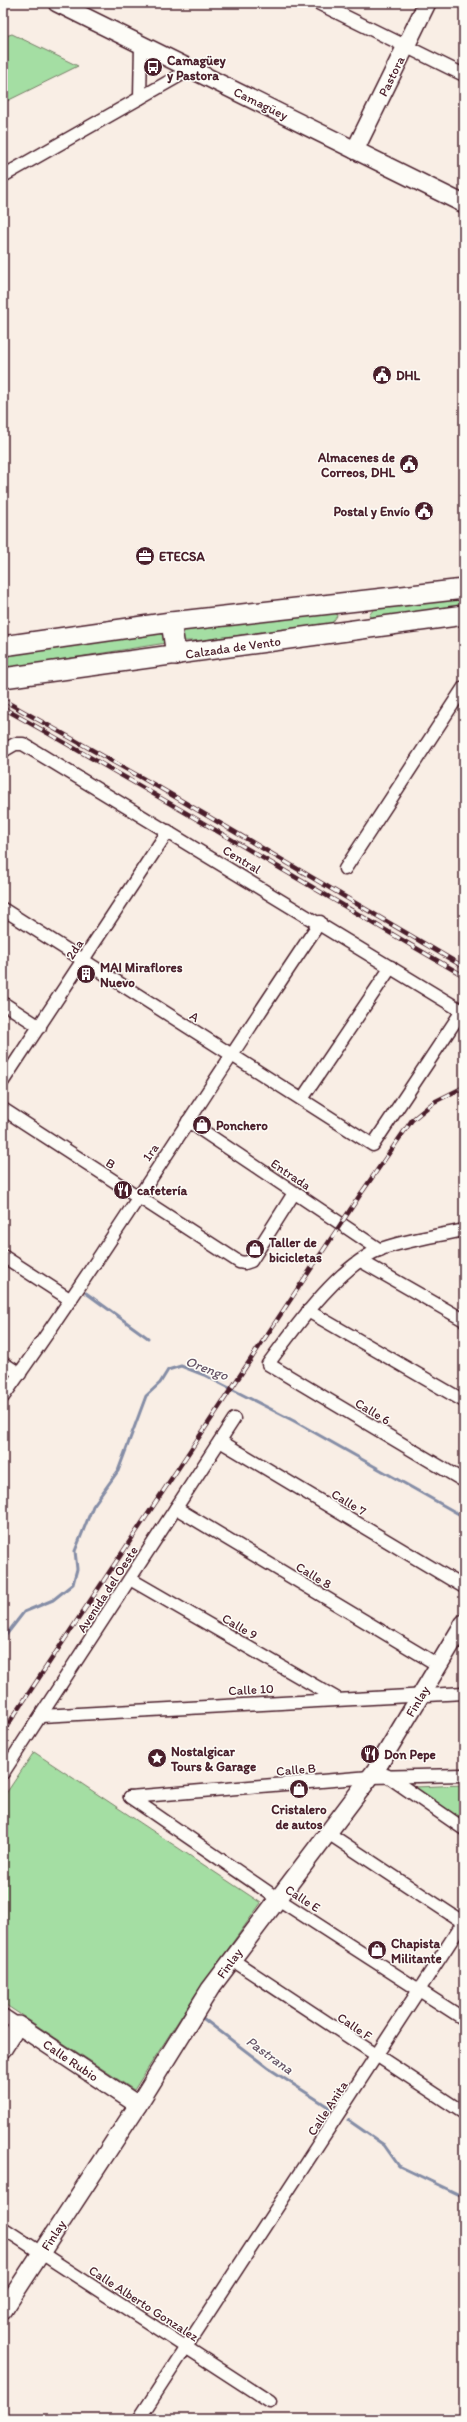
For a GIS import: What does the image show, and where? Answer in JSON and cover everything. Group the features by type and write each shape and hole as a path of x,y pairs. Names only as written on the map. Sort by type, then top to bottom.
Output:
{"main road":[{"path":"3,646 171,622 351,600 464,589"},
{"path":"351,600 353,630"},
{"name":"Calzada de Vento","path":"3,678 464,615"},
{"path":"171,622 176,655"}],"street":[{"path":"318,3 464,75"},
{"name":"Pastora","path":"355,150 427,3"},
{"name":"Camagüey","path":"59,4 464,204"},
{"path":"140,98 141,44"},
{"path":"3,176 191,69"},
{"path":"345,869 464,687"},
{"name":"Central","path":"4,750 15,744 23,744 320,922 462,1011 373,1145"},
{"name":"2da","path":"3,1081 40,1028 168,831"},
{"name":"A","path":"3,909 373,1145"},
{"name":"1ra","path":"3,1397 71,1300 230,1055 320,922"},
{"path":"302,1099 391,967"},
{"path":"3,1003 40,1028"},
{"name":"B","path":"3,1109 239,1262 245,1263 250,1261 294,1193"},
{"name":"Entrada","path":"188,1121 380,1250"},
{"path":"464,1230 380,1250 361,1261 331,1286 308,1311 464,1401"},
{"path":"3,1256 71,1300"},
{"path":"361,1261 464,1320"},
{"name":"Calle 6","path":"308,1311 268,1364 464,1481"},
{"path":"3,1363 20,1374"},
{"name":"Avenida del Oeste","path":"3,1773 234,1419"},
{"name":"Calle 7","path":"220,1441 464,1587"},
{"name":"Calle 8","path":"176,1508 438,1665"},
{"name":"Calle 9","path":"130,1579 336,1698"},
{"name":"Finlay","path":"3,2311 231,1960 328,1833 378,1774 420,1696 464,1623"},
{"name":"Calle 10","path":"40,1716 336,1698 420,1696 464,1693"},
{"path":"378,1774 464,1829"},
{"name":"Calle B","path":"130,1797 378,1774 464,1775"},
{"name":"Calle E","path":"130,1797 278,1899 464,2019"},
{"path":"328,1833 464,1922"},
{"name":"Calle Anita","path":"139,2419 187,2348 464,1922"},
{"name":"Calle F","path":"231,1960 464,2113"},
{"name":"Calle Rubio","path":"3,2015 138,2105"},
{"path":"3,2049 18,2025"},
{"name":"Calle Alberto Gonzalez","path":"3,2228 270,2402"}],"green space":[{"path":"12,34 78,66 3,103 3,37"},
{"path":"458,597 461,601 462,607 371,619 369,615 375,608"},
{"path":"335,611 337,616 332,623 195,641 183,641 180,630"},
{"path":"164,630 166,643 3,669 3,653"},
{"path":"34,1752 261,1903 195,1995 134,2090 3,2003 3,1798"},
{"path":"464,1785 464,1821 415,1787"}],"waterway":[{"path":"86,1293 148,1338"},
{"name":"Orengo","path":"3,1639 24,1612 53,1600 73,1584 77,1569 75,1551 93,1506 118,1471 146,1396 160,1383 168,1370 181,1366 204,1375 294,1421 464,1517"},
{"name":"Pastrana","path":"200,2016 268,2068 330,2108"},
{"name":"Pastrana","path":"348,2120 384,2145 399,2166 464,2197"}],"railway":[{"path":"3,700 160,788 464,967"},
{"path":"3,708 176,807 464,976"},
{"path":"3,1732 360,1195 412,1120 434,1102 464,1087"}],"place":[{"name":"Camagüey y Pastora","path":"153,67"},
{"name":"DHL","path":"382,375"},
{"name":"Almacenes de Correos, DHL","path":"409,464"},
{"name":"Postal y Envío","path":"424,511"},
{"name":"ETECSA","path":"145,556"},
{"name":"MAI Miraflores Nuevo","path":"86,974"},
{"name":"Ponchero","path":"202,1125"},
{"name":"cafetería","path":"123,1190"},
{"name":"Taller de bicicletas","path":"255,1249"},
{"name":"Don Pepe","path":"370,1754"},
{"name":"Nostalgicar Tours & Garage","path":"157,1758"},
{"name":"Cristalero de autos","path":"299,1789"},
{"name":"Chapista Militante","path":"377,1950"}]}
